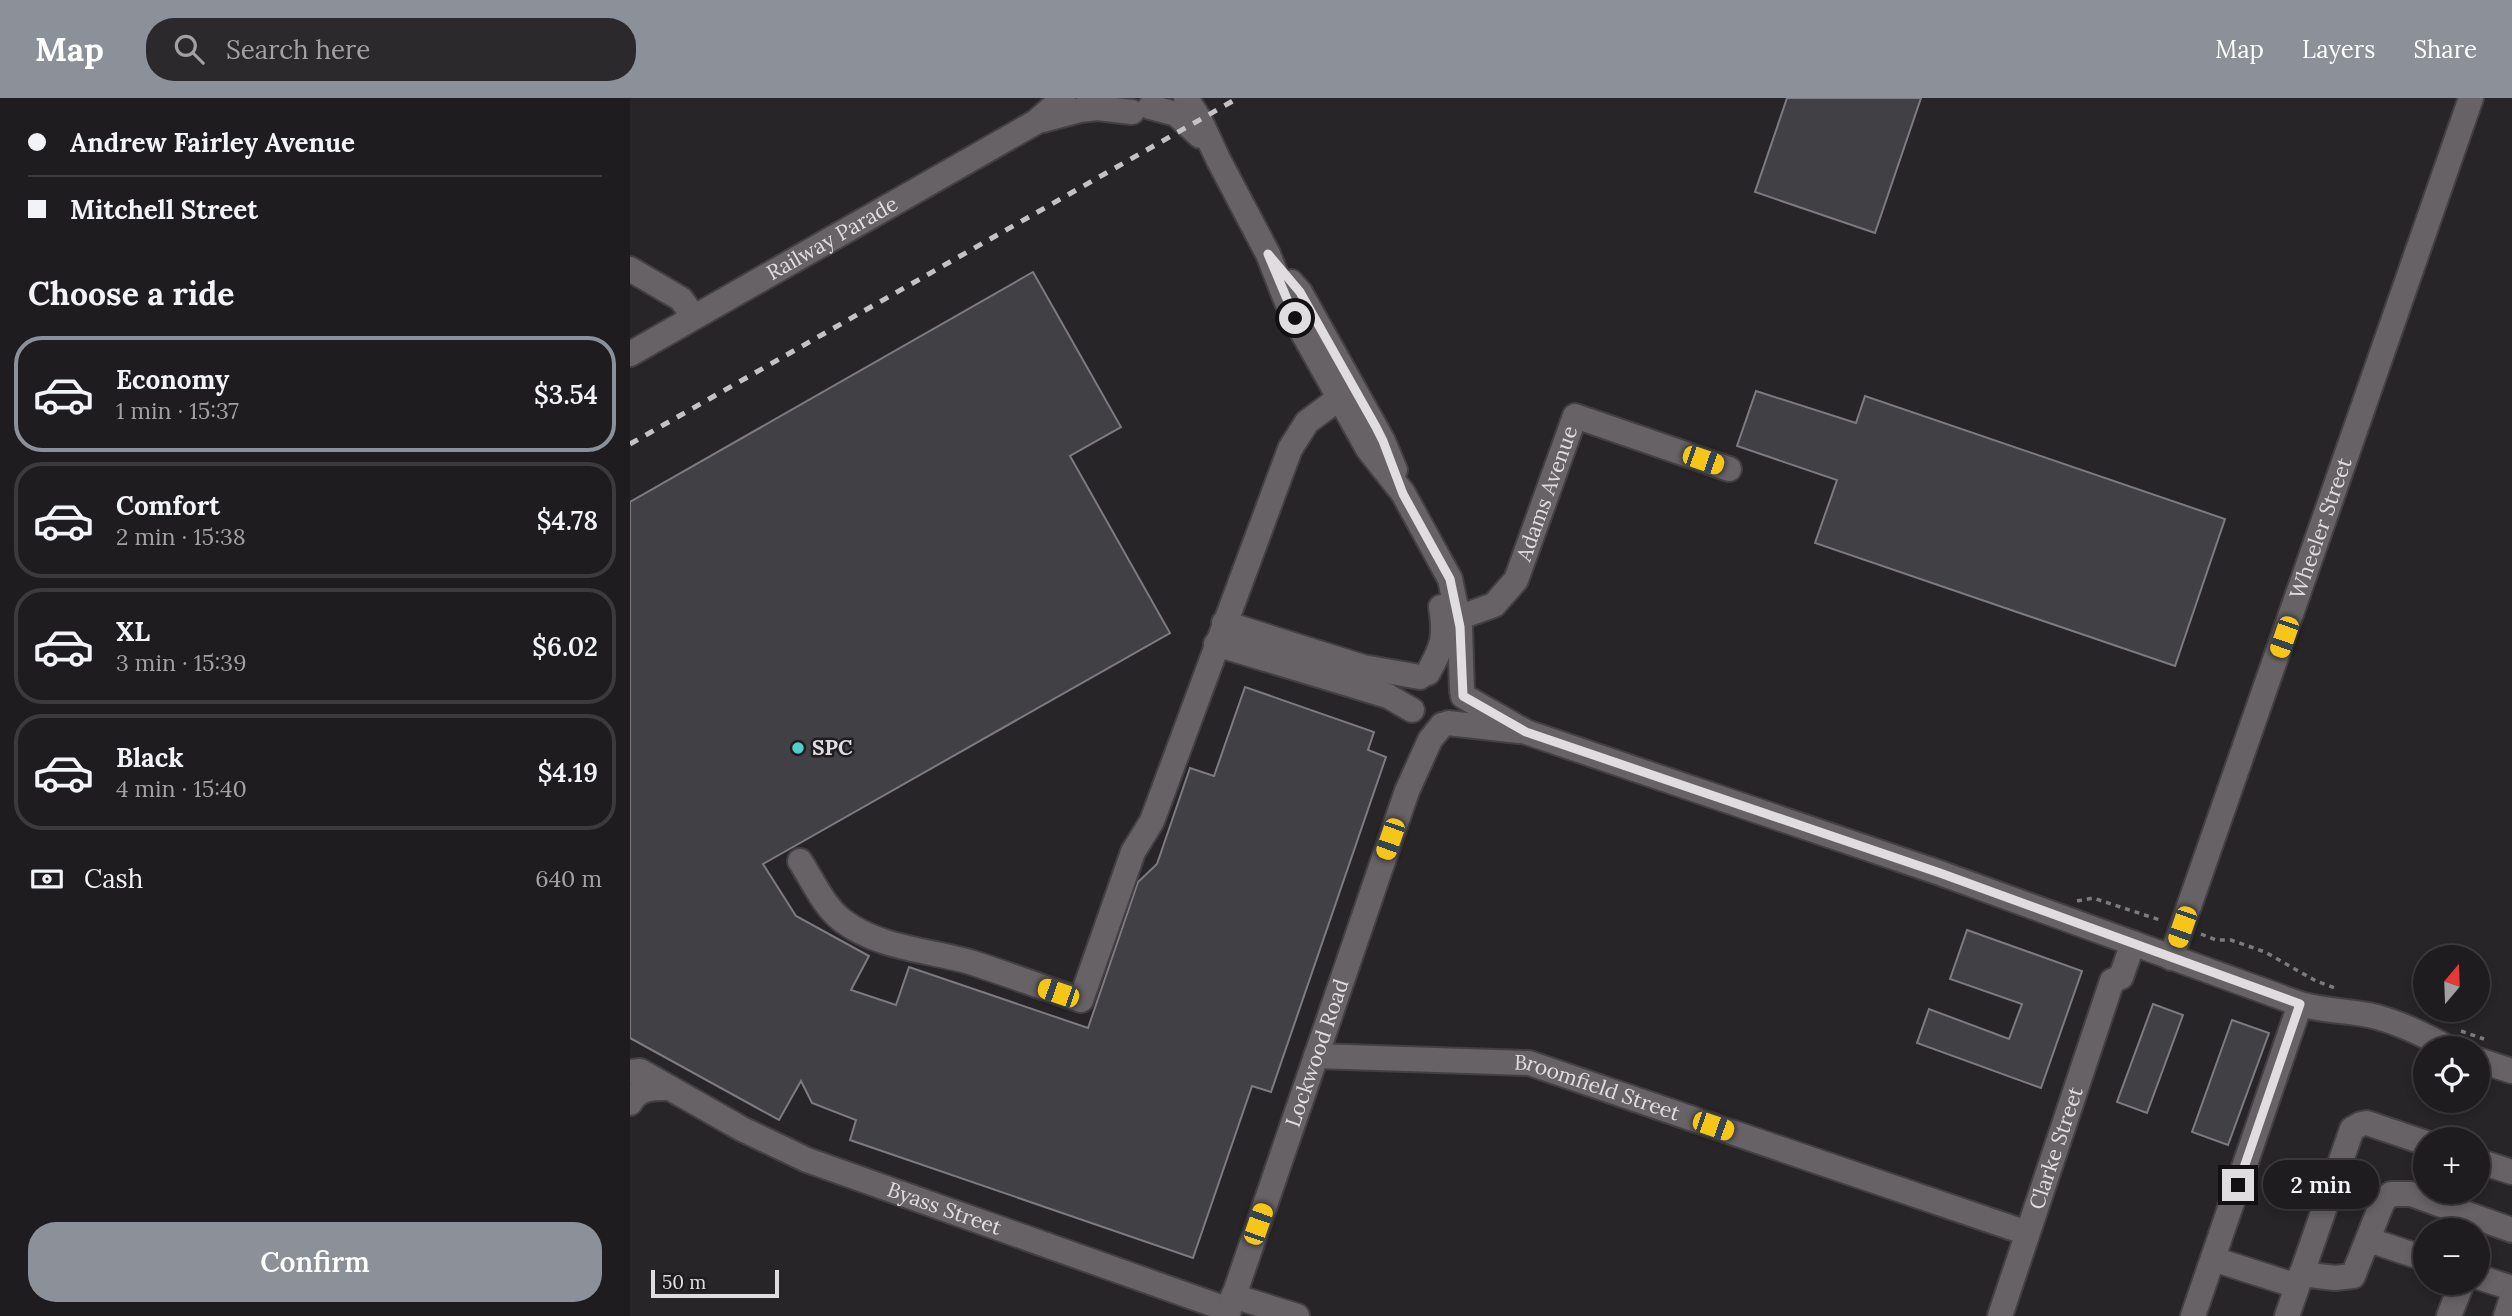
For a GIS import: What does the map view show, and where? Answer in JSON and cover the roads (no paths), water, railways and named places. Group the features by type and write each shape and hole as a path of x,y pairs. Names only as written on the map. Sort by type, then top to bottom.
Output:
{"street":[{"name":"Railway Parade","path":"630,354 1035,122 1063,98"},
{"path":"1108,98 1115,106 1147,105 1177,114 1202,137 1218,159"},
{"path":"1186,98 1200,120 1268,254 1300,292 1314,334 1346,393 1383,441 1403,494 1450,579 1458,614 1462,694 1458,714 1445,724"},
{"name":"Wheeler Street","path":"2171,958 2471,98"},
{"name":"Railway Parade","path":"1035,122 1080,110 1147,105"},
{"path":"630,269 681,299 694,317"},
{"path":"800,861 825,901 841,919 859,932 915,950 968,962 1081,1000 1133,852 1152,821 1290,449 1307,422 1346,393"},
{"name":"Adams Avenue","path":"1458,614 1466,615 1494,605 1516,580 1575,416 1729,469"},
{"path":"1413,712 1410,692 1442,646 1445,632 1434,550"},
{"path":"1220,634 1363,667 1424,675 1437,672 1453,677 1462,694 1526,732 1940,873 2413,1047"},
{"path":"1220,634 1388,696 1430,724 1526,732"},
{"name":"Lockwood Road","path":"1406,791 1413,712"},
{"name":"Lockwood Road","path":"1229,1307 1406,791 1430,740 1445,724"},
{"name":"Clarke Street","path":"2000,1316 2112,981 2107,972 2125,941"},
{"path":"2310,1007 2375,1016 2428,1036"},
{"path":"2193,1316 2310,1007"},
{"name":"Broomfield Street","path":"1316,1056 1529,1063 2027,1233"},
{"path":"2490,1064 2512,1072"},
{"name":"Byass Street","path":"630,1072 640,1072 742,1129 807,1160 1229,1307 1297,1316"},
{"path":"630,1103 635,1095 650,1088 670,1088"},
{"path":"2287,1316 2351,1129 2367,1123 2413,1139"},
{"path":"2490,1165 2512,1172"},
{"path":"2213,1259 2299,1280 2353,1276 2384,1201 2391,1194 2402,1192 2512,1230"},
{"path":"2369,1240 2413,1255"},
{"path":"2490,1281 2512,1288"},
{"path":"2449,1316 2457,1295"},
{"path":"2506,1316 2512,1298"}],"railway":[{"path":"630,444 1238,98"}],"place":[{"name":"SPC","path":"798,748"}]}
